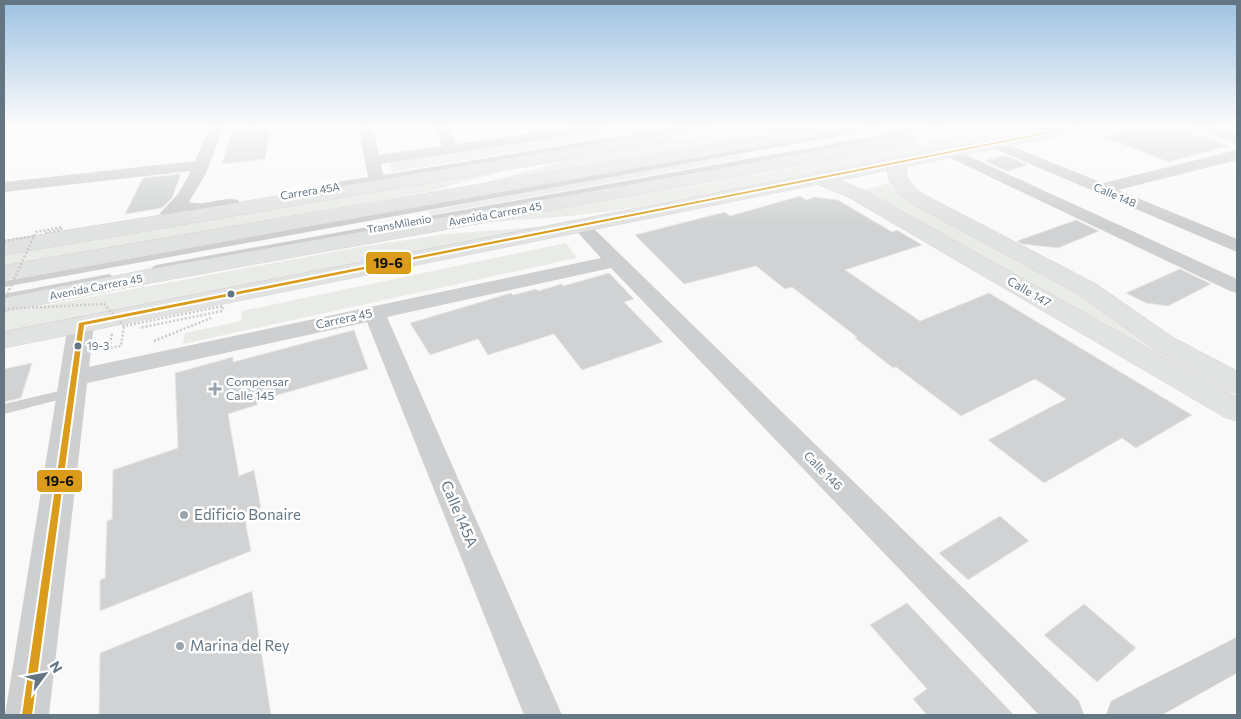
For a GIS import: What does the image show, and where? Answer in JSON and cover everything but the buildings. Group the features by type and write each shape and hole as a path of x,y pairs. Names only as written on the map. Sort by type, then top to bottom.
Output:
{"main road":[{"path":"4,248 140,224 540,160"},
{"path":"369,210 559,160"},
{"path":"4,273 655,160"},
{"name":"Avenida Carrera 45","path":"4,305 372,236 808,160"},
{"path":"4,340 96,329 581,226 910,160"},
{"path":"898,162 895,171 897,180 916,198 1087,289 1165,344 1237,383"},
{"name":"Calle 147","path":"819,178 852,191 1237,411"},
{"path":"372,236 513,225 680,206"}],"street":[{"path":"140,224 164,216 180,204 202,160"},
{"path":"376,180 372,161 382,160"},
{"name":"Carrera 45A","path":"180,204 188,208 206,208 506,160"},
{"path":"965,160 1237,287"},
{"name":"Calle 148","path":"1032,160 1234,242"},
{"path":"1101,189 1219,160"},
{"path":"4,187 200,165"},
{"name":"Calle 146","path":"581,226 1065,715"},
{"name":"Carrera 45","path":"73,385 374,313 615,261"},
{"name":"Calle 145A","path":"374,313 543,715"},
{"path":"26,715 73,385 96,329"},
{"path":"1125,715 1237,654"}],"lane":[{"name":"TransMilenio","path":"4,284 696,160"},
{"name":"TransMilenio","path":"4,299 246,252 775,160"},
{"path":"4,409 73,385"}],"path":[{"path":"4,299 36,232 62,227 61,230 44,233"},
{"path":"4,241 34,236"},
{"path":"4,309 104,304 124,326"},
{"path":"124,326 222,306 222,311 140,328"},
{"path":"96,329 109,348 121,346 124,326"}],"shaded area":[{"path":"399,160 469,160 392,172 389,161"},
{"path":"631,160 461,189 564,161"},
{"path":"736,160 430,215 429,211 691,161"},
{"path":"836,160 896,160 731,192 624,209 591,214 490,222"},
{"path":"528,164 431,191 4,268 4,252"},
{"path":"889,183 894,190 914,202 1072,288 1183,363 1237,392 1237,402 859,191"},
{"path":"552,226 4,335 4,313 360,247 446,234"},
{"path":"566,243 577,258 183,344 185,333 241,321 242,311"}],"transit line":[{"name":"19-6","path":"27,715 81,324 913,160"}],"place":[{"name":"19-3","path":"78,346"},
{"name":"Compensar Calle 145","path":"215,389"},
{"name":"Edificio Bonaire","path":"184,515"},
{"name":"Marina del Rey","path":"180,646"}]}
